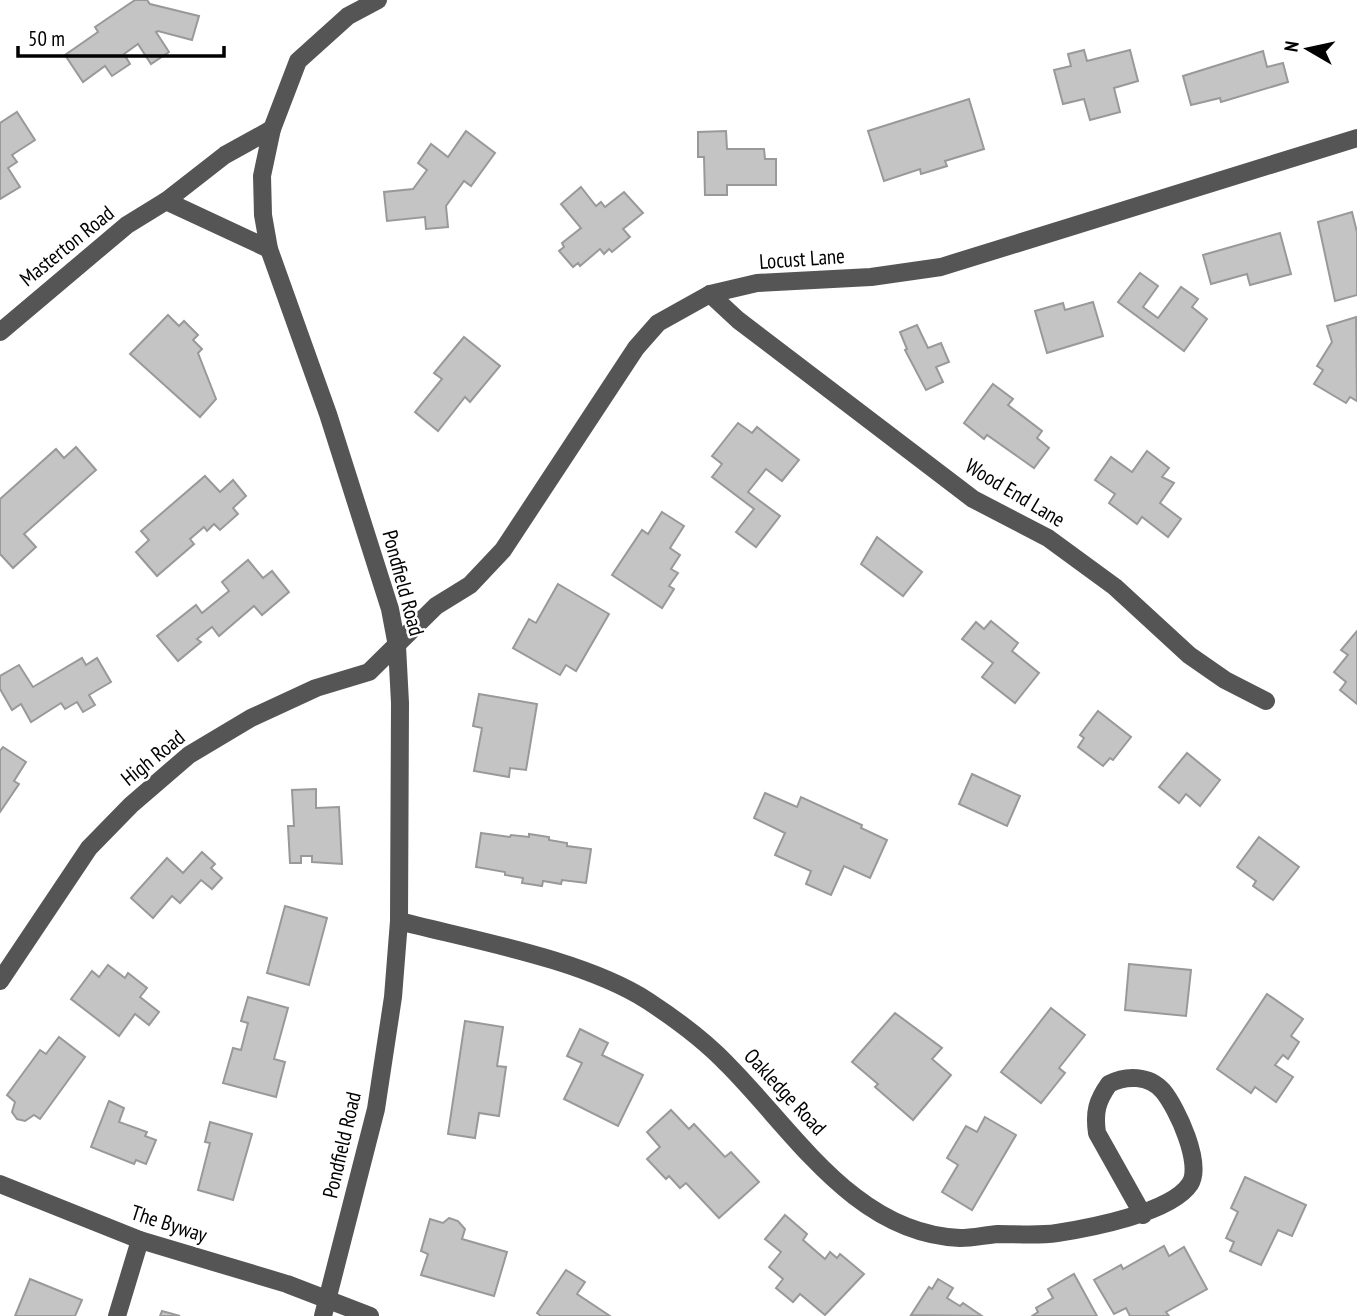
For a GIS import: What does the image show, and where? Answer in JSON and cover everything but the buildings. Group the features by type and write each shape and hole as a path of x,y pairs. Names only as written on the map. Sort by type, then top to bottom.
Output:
{"street":[{"name":"Pondfield Road","path":"325,1308 376,1109 393,997 399,921 400,703 397,646 390,609 332,427 269,248 263,215 262,176 272,129 298,61 348,16 378,0"},
{"name":"Masterton Road","path":"0,332 127,225 166,201 225,155 272,129"},
{"name":"Locust Lane","path":"397,646 436,606 470,585 503,550 636,348 658,323 710,294 757,283 871,277 941,267 1357,138"},
{"path":"166,201 269,248"},
{"name":"Wood End Lane","path":"710,294 738,320 973,499 1048,538 1115,587 1189,655 1225,680 1266,701"},
{"name":"High Road","path":"0,981 89,848 131,805 189,755 251,718 316,688 369,672 397,646"},
{"name":"Oakledge Road","path":"399,921 592,972 647,1000 725,1062 849,1194 888,1220 931,1234 962,1238 1054,1234 1143,1215 1185,1191 1192,1182 1195,1159 1163,1092 1152,1083 1128,1077 1109,1084 1096,1107 1095,1118 1097,1133 1143,1215"},
{"name":"The Byway","path":"0,1184 140,1240 287,1284 325,1308 370,1316"},
{"path":"117,1316 140,1240"}]}
